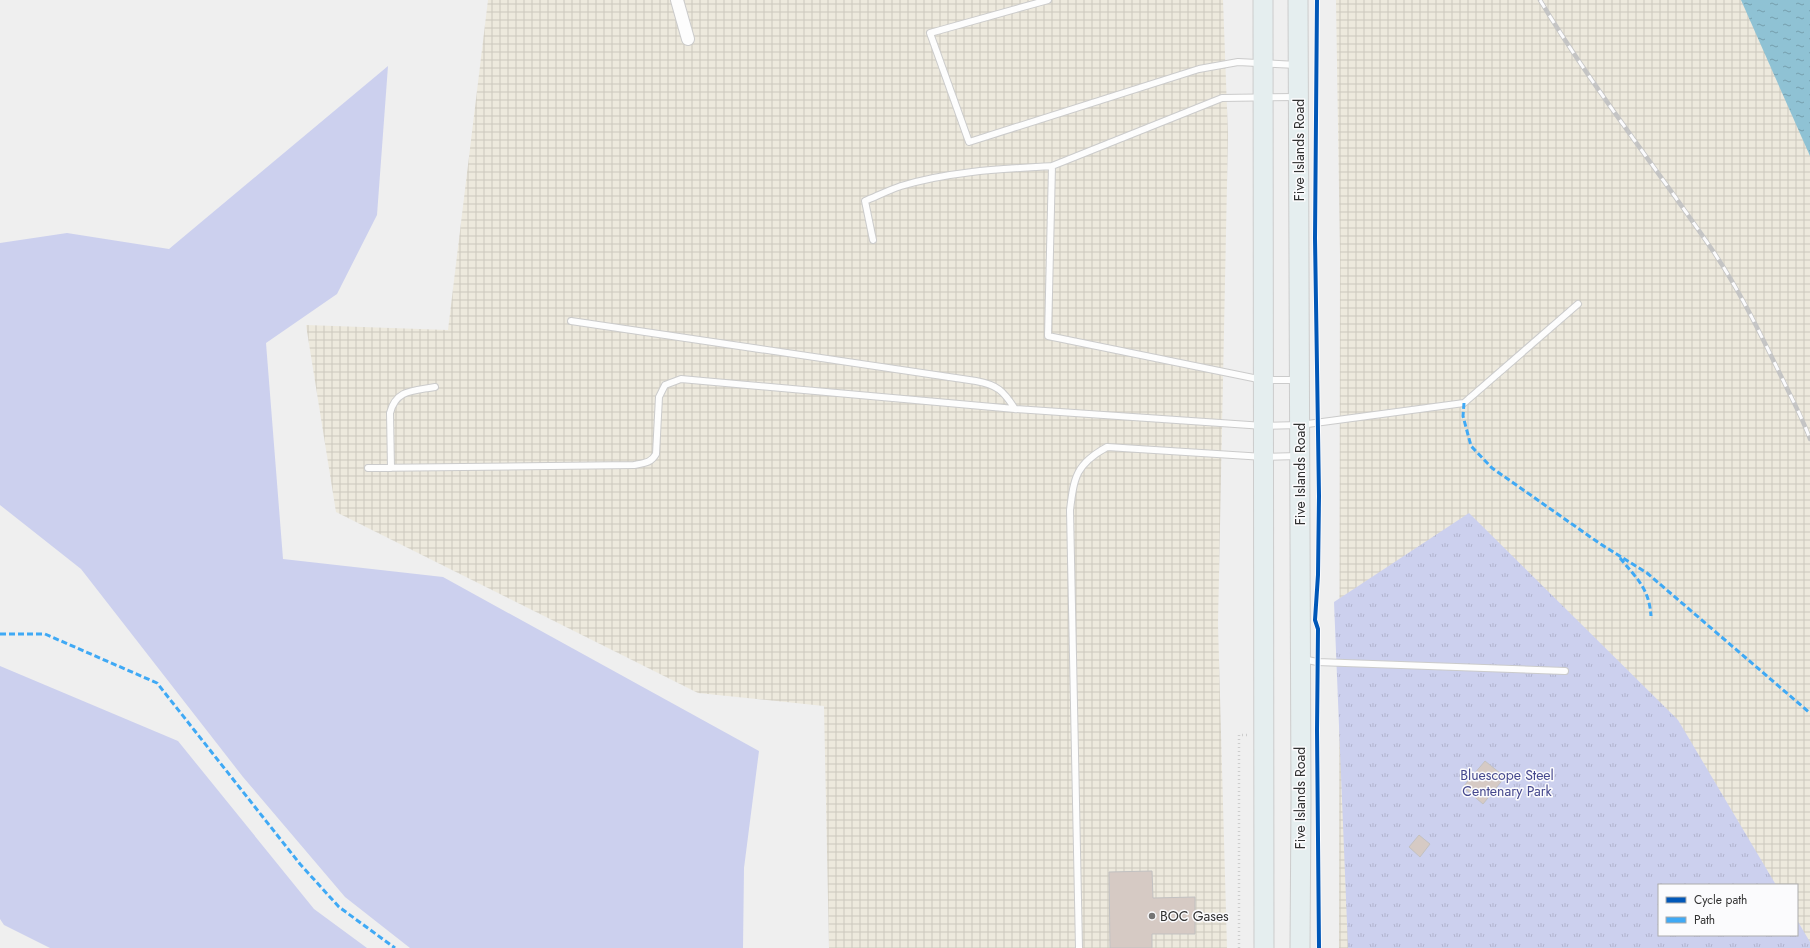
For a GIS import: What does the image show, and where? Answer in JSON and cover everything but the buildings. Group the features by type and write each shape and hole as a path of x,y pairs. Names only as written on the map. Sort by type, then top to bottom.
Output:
{"main road":[{"path":"1263,0 1264,948"},
{"name":"Five Islands Road","path":"1298,0 1300,380 1299,659 1301,800 1300,948"}],"street":[{"path":"677,0 688,39"}],"lane":[{"path":"1048,0 930,33 969,142 1199,69 1238,62 1298,65"},
{"path":"873,240 864,201 900,186 934,178 976,171 1052,166 1222,98 1264,96 1299,97"},
{"path":"1052,166 1048,336 1263,380 1300,380"},
{"path":"368,468 634,465 648,463 653,460 656,454 660,397 665,385 681,379 1015,409 1264,426 1300,425 1464,403 1578,304"},
{"path":"571,321 976,381 998,388 1006,394 1015,409"},
{"path":"391,468 390,413 392,404 397,397 405,392 435,387"},
{"path":"1079,948 1070,510 1073,485 1080,467 1092,455 1107,447 1264,457 1300,456"},
{"path":"1299,659 1317,662 1565,671"}],"path":[{"path":"1239,948 1239,735 1251,735"}],"shaded area":[{"path":"488,0 1223,0 1228,135 1218,624 1227,948 829,948 824,706 698,693 336,512 306,325 448,330"},
{"path":"1336,0 1810,0 1810,948 1339,948 1340,255"}],"green space":[{"path":"388,66 377,215 337,294 266,343 283,559 443,577 759,751 744,868 743,948 410,948 345,897 243,777 81,569 0,505 0,243 67,233 169,249"},
{"name":"Bluescope Steel Centenary Park","path":"1469,513 1678,720 1775,884 1658,884 1658,936 1798,936 1798,922 1810,942 1810,948 1348,948 1334,602"},
{"path":"0,666 178,741 314,909 367,948 50,948 4,925 0,919"}],"water":[{"path":"1741,0 1810,0 1810,156"}],"railway":[{"path":"1540,0 1581,64 1723,266 1757,328 1804,423 1810,439"}],"marked path":[{"path":"1464,403 1463,416 1471,446 1492,468 1599,543 1647,573 1810,713"},
{"path":"1620,558 1637,578 1645,591 1650,606 1651,616"},
{"path":"0,634 45,634 157,683 300,864 339,907 395,948"}],"cycle path":[{"path":"1317,0 1315,238 1319,496 1318,575 1315,620 1318,629 1317,730 1319,948"}],"place":[{"name":"BOC Gases","path":"1152,916"}]}
